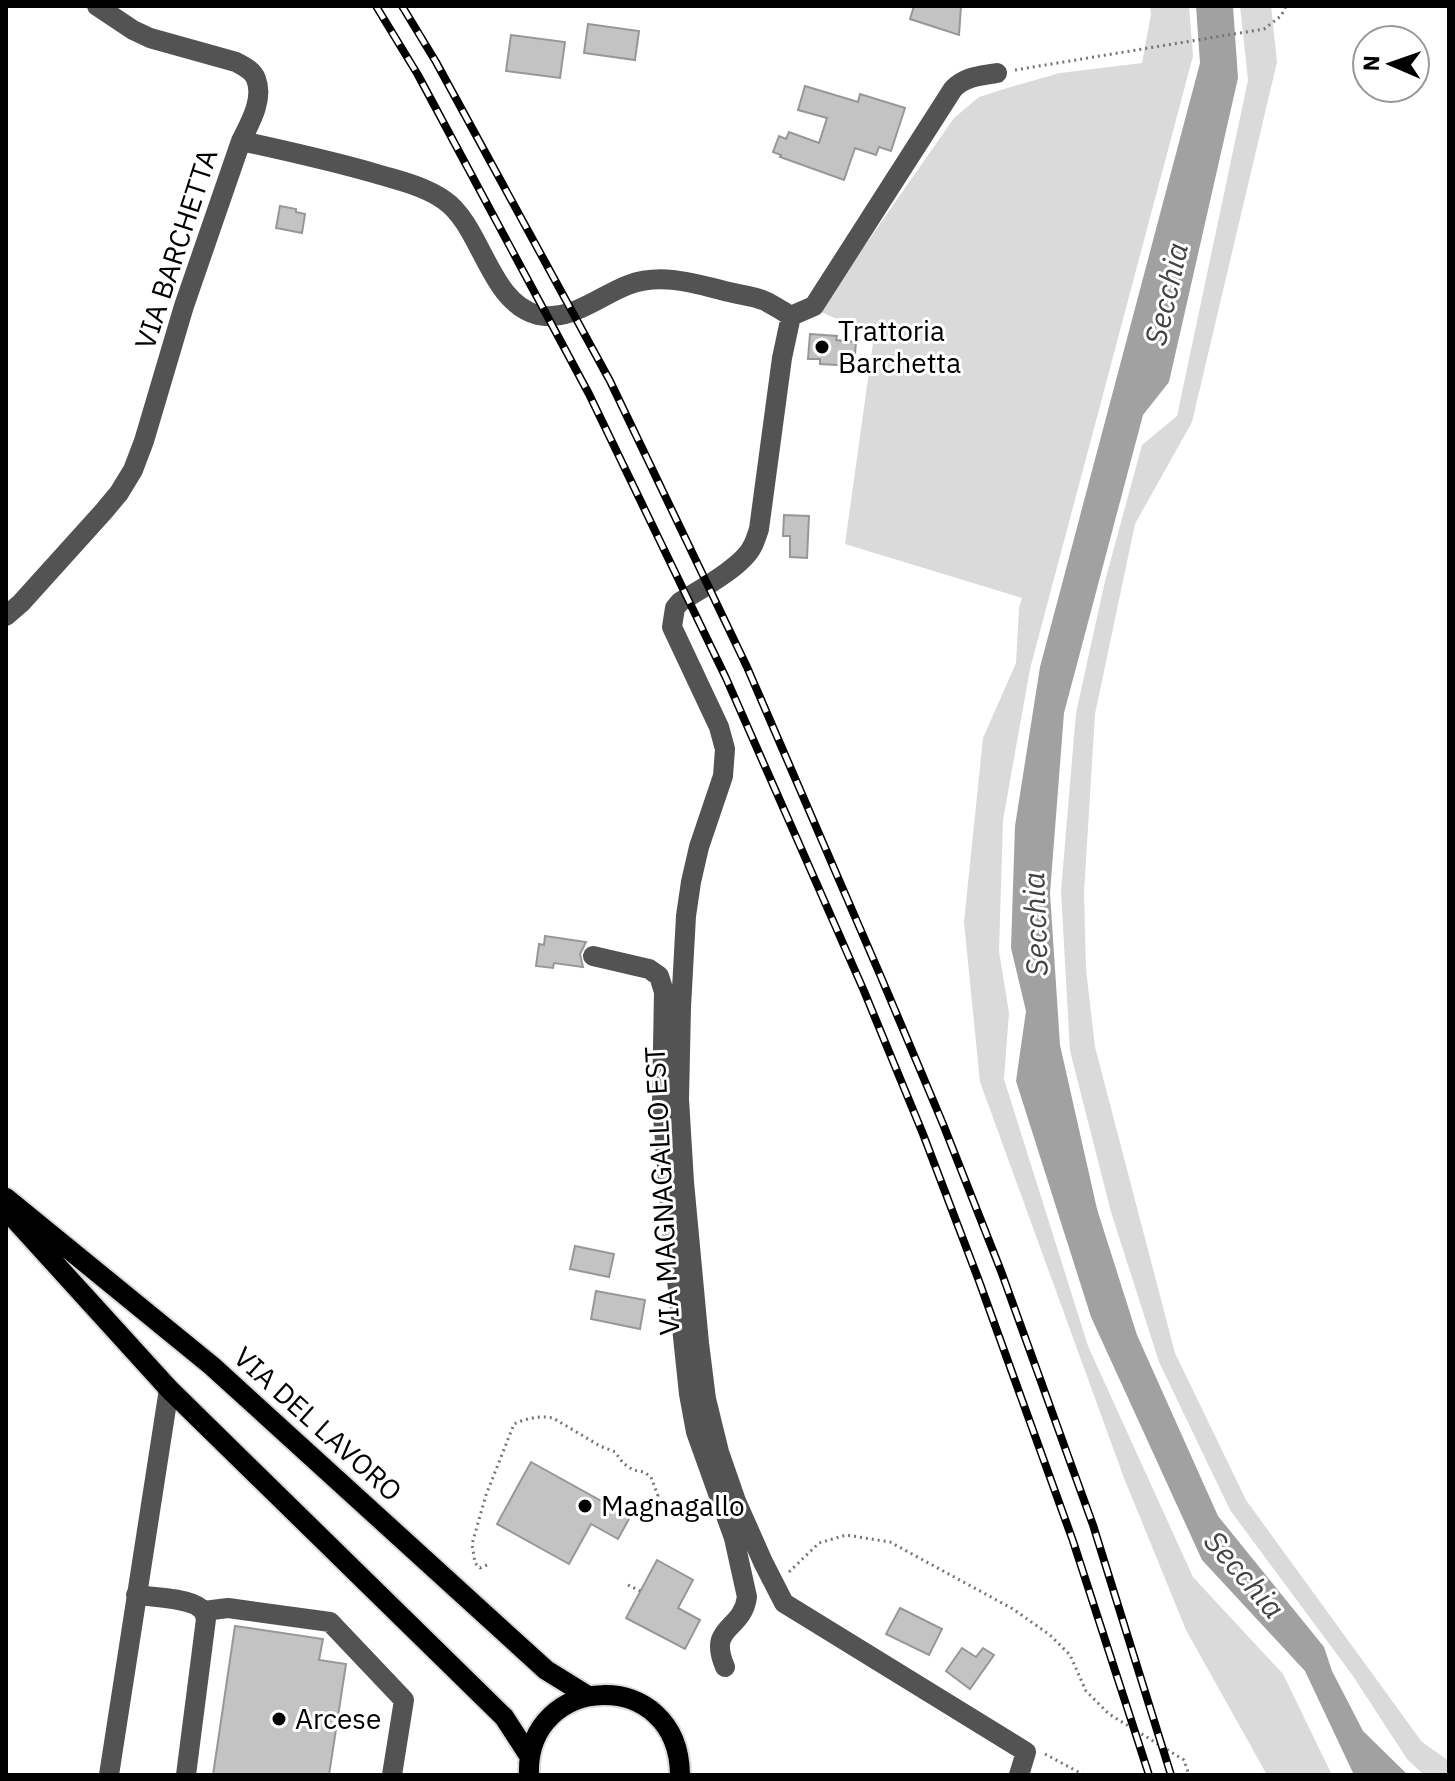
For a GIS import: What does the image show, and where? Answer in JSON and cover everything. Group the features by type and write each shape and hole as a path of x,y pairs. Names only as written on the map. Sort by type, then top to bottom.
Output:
{"main road":[{"name":"VIA DEL LAVORO","path":"6,1198 212,1366 546,1670 588,1696 618,1695 646,1706 674,1738 680,1775"},
{"path":"6,1210 169,1389 504,1717 530,1766"},
{"path":"530,1766 539,1733 546,1723 565,1706 588,1696"}],"street":[{"path":"97,6 150,38 236,62 247,68 256,78 257,97 253,116 241,141"},
{"path":"791,316 814,306 953,89 960,81 997,73"},
{"name":"VIA BARCHETTA","path":"6,616 104,511 133,470 184,306 241,141 331,161 423,187 442,198 455,208 511,298 535,314 553,317 589,306 628,285 660,279 763,300 791,316"},
{"name":"VIA MAGNAGALLO EST","path":"780,1595 736,1501 719,1452 706,1399 699,1343 679,1099 681,1007 691,882 699,847 723,776 725,749 719,727 672,627 675,608 680,602 746,556 756,539 791,316"},
{"path":"593,956 649,969 659,976 664,992 662,1103 689,1394 696,1432 734,1538 747,1597 746,1606 718,1644 725,1667"},
{"path":"109,1775 169,1389"},
{"path":"136,1595 188,1602 204,1611 206,1628 186,1775"},
{"path":"780,1595 1026,1752 1019,1775"},
{"path":"204,1611 228,1608 330,1622 404,1700 392,1775"}],"path":[{"path":"997,73 1264,29 1281,16 1286,6"},
{"path":"487,1565 480,1568 475,1563 472,1544 486,1495 514,1424 522,1420 545,1416 553,1418 615,1452 633,1470 651,1477 658,1496 638,1514"},
{"path":"780,1595 797,1562 819,1543 846,1535 890,1542 1013,1609 1050,1635 1070,1655 1086,1691 1109,1714 1184,1760 1189,1775"},
{"path":"628,1585 640,1591"},
{"path":"1026,1752 1038,1750 1084,1775"}],"shaded area":[{"path":"1150,6 1189,6 1193,56 1030,669 1003,820 999,951 1009,1013 1004,1079 1088,1346 1193,1577 1283,1674 1332,1775 1267,1775 1186,1630 1124,1478 980,1082 964,922 983,738 1016,663 1022,598 845,544 874,336 819,311 954,118 979,97 1014,86 1060,73 1142,63"},
{"path":"1240,6 1271,6 1277,62 1192,422 1135,524 1095,714 1084,892 1086,969 1095,1047 1175,1353 1246,1500 1422,1742 1449,1761 1449,1775 1424,1775 1407,1759 1353,1676 1230,1510 1159,1362 1111,1212 1070,1051 1061,891 1076,713 1105,581 1142,445 1177,416 1248,80"}],"water":[{"name":"Secchia","path":"1196,6 1233,6 1238,78 1169,382 1143,415 1064,713 1050,893 1060,1045 1097,1209 1137,1335 1218,1516 1324,1647 1332,1671 1363,1731 1408,1775 1354,1775 1305,1671 1202,1560 1091,1317 1016,1081 1026,1011 1011,948 1015,826 1040,667 1200,63"}],"building":[{"path":"914,6 961,6 959,35 910,19"},
{"path":"588,24 639,31 635,60 584,53"},
{"path":"511,35 565,42 560,78 506,71"},
{"path":"805,86 858,102 860,94 905,108 891,151 879,147 876,155 855,148 844,180 773,152 779,136 786,139 789,132 819,143 827,118 798,110"},
{"path":"280,206 305,214 302,233 276,228"},
{"name":"Trattoria Barchetta","path":"810,334 837,336 836,340 856,342 854,366 820,364 820,359 808,359"},
{"path":"784,515 809,516 807,558 790,557 790,536 783,536"},
{"path":"545,936 586,942 580,954 583,967 554,963 553,968 536,966 539,944 544,945"},
{"path":"575,1246 614,1254 609,1277 570,1269"},
{"path":"596,1291 645,1300 640,1329 591,1319"},
{"name":"Magnagallo","path":"531,1462 630,1517 618,1539 591,1524 569,1564 497,1524"},
{"name":"Magnagallo","path":"657,1560 693,1580 678,1608 700,1620 685,1649 626,1618"},
{"path":"900,1608 942,1629 929,1655 886,1634"},
{"name":"Arcese","path":"235,1626 323,1639 319,1660 346,1664 329,1775 213,1775"},
{"path":"962,1648 976,1657 983,1648 994,1655 970,1689 946,1671"}],"railway":[{"path":"376,6 418,75 589,394 726,678 864,991 979,1281 1073,1541 1149,1775"},
{"path":"402,6 436,62 610,381 747,667 943,1124 1001,1271 1093,1525 1171,1775"}],"place":[{"name":"Trattoria Barchetta","path":"822,347"},
{"name":"Magnagallo","path":"585,1506"},
{"name":"Arcese","path":"279,1719"}]}
